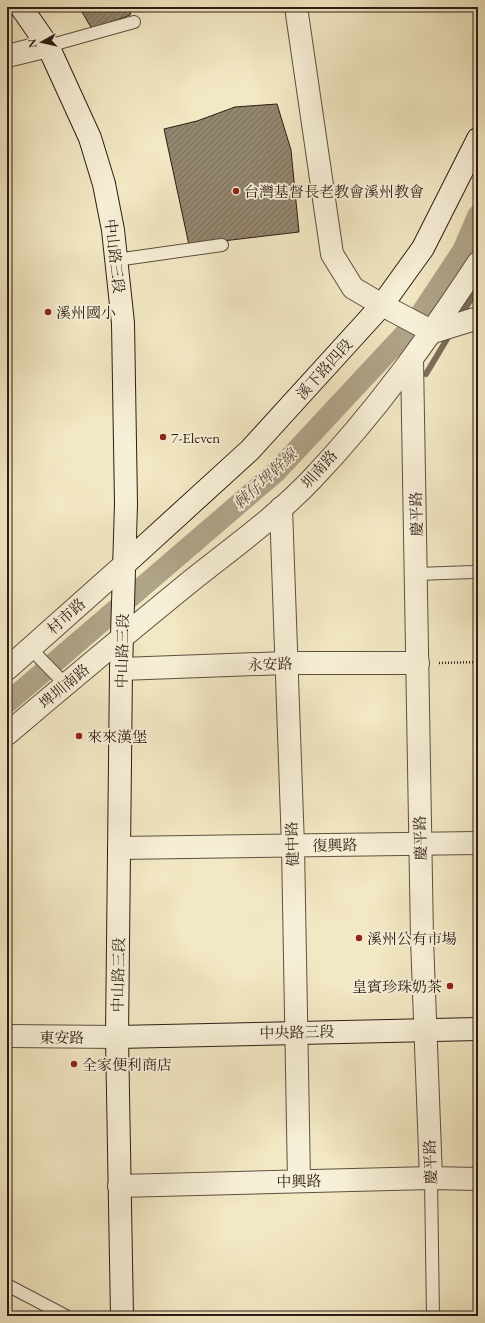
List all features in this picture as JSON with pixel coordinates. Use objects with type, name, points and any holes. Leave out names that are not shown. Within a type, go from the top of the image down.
[{"type":"street","name":"中山路三段","points":[[21,7],[48,46],[90,138],[104,184],[113,230],[123,323],[126,504],[121,669],[117,1037],[122,1316]]},
{"type":"street","points":[[296,7],[332,254],[353,288],[433,332],[478,318]]},
{"type":"street","points":[[7,56],[48,46]]},
{"type":"street","name":"溪下路四段","points":[[125,564],[250,450],[382,305],[423,248],[478,139]]},
{"type":"street","name":"圳南路","points":[[122,637],[281,508],[312,479],[390,389],[433,332],[478,263]]},
{"type":"street","name":"慶平路","points":[[412,360],[424,1030],[431,1178]]},
{"type":"street","name":"健中路","points":[[281,508],[285,663],[293,846],[297,1032],[298,1180]]},
{"type":"street","name":"村市路","points":[[7,668],[125,564]]},
{"type":"street","name":"埤圳南路","points":[[7,734],[122,637]]},
{"type":"street","name":"永安路","points":[[121,669],[285,663],[418,663]]},
{"type":"street","name":"復興路","points":[[119,848],[478,843]]},
{"type":"street","name":"中央路三段","points":[[117,1037],[478,1029]]},
{"type":"street","name":"東安路","points":[[7,1036],[117,1037]]},
{"type":"street","name":"中興路","points":[[119,1186],[298,1180],[431,1178],[478,1179]]},
{"type":"lane","points":[[48,46],[134,22]]},
{"type":"lane","points":[[116,260],[222,245]]},
{"type":"lane","points":[[417,574],[474,572],[478,570]]},
{"type":"lane","points":[[30,648],[66,684]]},
{"type":"lane","name":"慶平路","points":[[431,1178],[433,1316]]},
{"type":"lane","points":[[7,1285],[66,1316]]},
{"type":"path","points":[[418,663],[478,662]]},
{"type":"building","points":[[79,7],[132,7],[130,15],[92,29]]},
{"type":"building","name":"台灣基督長老教會溪州教會","points":[[277,104],[291,150],[299,232],[189,245],[164,129],[197,121],[235,107]]},
{"type":"waterway","name":"棘仔埤幹線","points":[[7,703],[276,472],[414,324],[463,250],[478,215]]},
{"type":"waterway","points":[[460,317],[478,288]]},
{"type":"waterway","points":[[426,374],[450,334]]},
{"type":"place","name":"台灣基督長老教會溪州教會","points":[[236,191]]},
{"type":"place","name":"溪州國小","points":[[48,312]]},
{"type":"place","name":"7-Eleven","points":[[163,437]]},
{"type":"place","name":"來來漢堡","points":[[79,736]]},
{"type":"place","name":"溪州公有市場","points":[[359,938]]},
{"type":"place","name":"皇賓珍珠奶茶","points":[[450,986]]},
{"type":"place","name":"全家便利商店","points":[[74,1064]]}]
